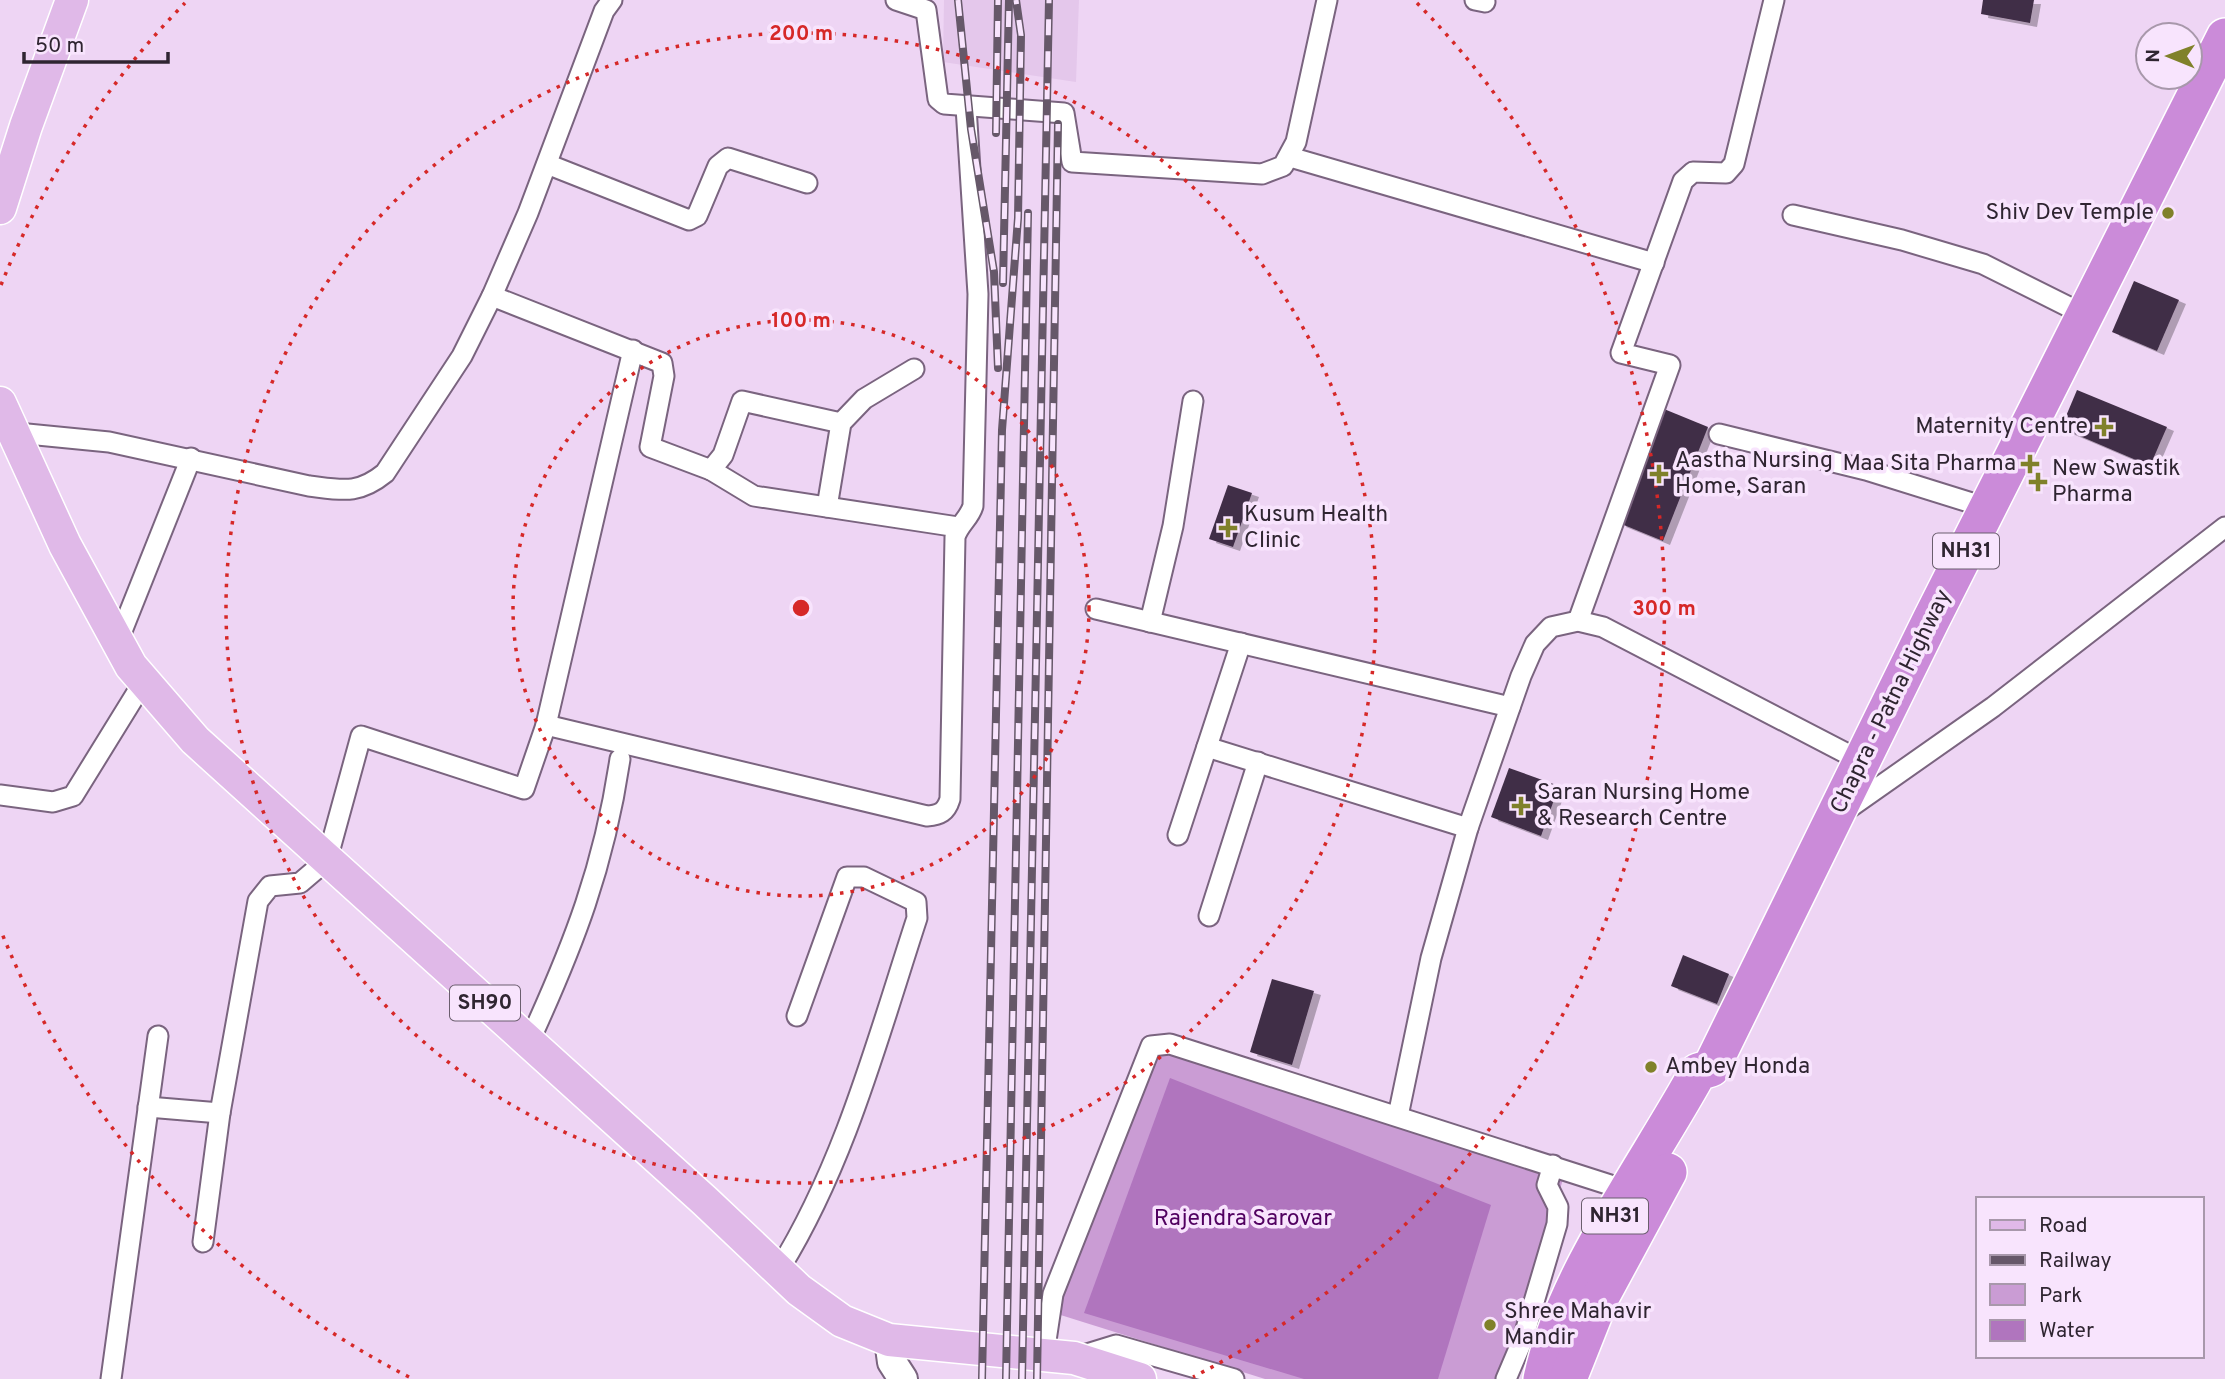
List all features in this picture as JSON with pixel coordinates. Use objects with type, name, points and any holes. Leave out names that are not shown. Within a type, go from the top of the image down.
[{"type":"highway","name":"Chapra - Patna Highway","points":[[1542,1379],[1555,1329],[1629,1191],[1698,1072],[1711,1068],[1861,761],[2225,37]]},
{"type":"highway","name":"Chapra - Patna Highway","points":[[1568,1379],[1601,1296],[1717,1082],[1711,1068]]},
{"type":"main road","points":[[0,208],[26,126],[72,0]]},
{"type":"main road","name":"SH90","points":[[0,403],[6,432],[118,641],[144,681],[195,740],[799,1290],[842,1321],[889,1340],[1059,1356],[1140,1379]]},
{"type":"street","points":[[6,432],[78,437],[191,458],[309,486],[340,490],[369,486],[385,473],[462,356],[492,296],[547,164],[604,10],[612,0]]},
{"type":"street","points":[[896,0],[926,10],[938,99],[944,104],[1064,113],[1072,162],[1262,174],[1283,166],[1290,157],[1327,0]]},
{"type":"street","points":[[1578,621],[1670,365],[1622,353],[1687,175],[1693,172],[1721,174],[1732,169],[1773,0]]},
{"type":"street","points":[[546,725],[927,816],[939,816],[947,808],[950,799],[955,537],[958,527],[970,516],[973,506],[978,354],[975,242],[966,107]]},
{"type":"street","points":[[1290,157],[1654,263]]},
{"type":"street","points":[[547,164],[689,220],[696,216],[718,166],[728,158],[807,183]]},
{"type":"street","points":[[1793,215],[1983,264],[2085,315]]},
{"type":"street","points":[[492,296],[660,361],[664,367],[650,447],[711,470],[754,496],[958,527]]},
{"type":"street","points":[[203,1242],[220,1113],[258,901],[270,886],[306,881],[327,860],[361,736],[524,789],[546,725],[633,350]]},
{"type":"street","points":[[827,507],[841,423],[864,400],[915,369]]},
{"type":"street","points":[[711,470],[723,455],[742,401],[841,423]]},
{"type":"street","points":[[1150,621],[1173,526],[1193,401]]},
{"type":"street","points":[[1718,434],[1866,470],[1988,508]]},
{"type":"street","points":[[118,641],[191,458]]},
{"type":"street","points":[[1835,817],[1993,707],[2225,527]]},
{"type":"street","points":[[1096,609],[1510,707]]},
{"type":"street","points":[[1398,1116],[1431,958],[1468,828],[1535,644],[1551,627],[1578,621],[1603,627],[1861,761]]},
{"type":"street","points":[[1178,835],[1241,643]]},
{"type":"street","points":[[0,795],[53,802],[73,796],[144,681]]},
{"type":"street","points":[[1207,747],[1468,828]]},
{"type":"street","points":[[529,1042],[570,953],[591,894],[605,845],[621,760]]},
{"type":"street","points":[[1209,916],[1258,762]]},
{"type":"street","points":[[778,1271],[805,1228],[832,1164],[917,918],[916,902],[864,877],[847,877],[797,1016]]},
{"type":"street","points":[[111,1379],[158,1036]]},
{"type":"street","points":[[1234,1379],[1116,1345],[1059,1356],[1053,1294],[1151,1046],[1170,1044],[1629,1191]]},
{"type":"street","points":[[148,1107],[220,1113]]},
{"type":"street","points":[[1506,1379],[1523,1339],[1557,1224],[1558,1207],[1547,1185],[1553,1165]]},
{"type":"street","points":[[889,1340],[892,1362],[903,1379]]},
{"type":"shaded area","points":[[944,0],[1079,0],[1076,82],[943,62]]},
{"type":"green space","name":"Rajendra Sarovar","points":[[1153,1038],[1566,1170],[1500,1379],[1265,1379],[1051,1312]]},
{"type":"water","name":"Rajendra Sarovar","points":[[1170,1078],[1491,1205],[1438,1379],[1304,1379],[1084,1313]]},
{"type":"building","points":[[1983,0],[2034,0],[2030,23],[1981,14]]},
{"type":"building","points":[[2134,281],[2179,300],[2157,351],[2112,332]]},
{"type":"building","points":[[2077,390],[2167,427],[2150,466],[2061,428]]},
{"type":"building","points":[[1664,409],[1708,427],[1663,541],[1619,523]]},
{"type":"building","points":[[1228,485],[1252,493],[1233,547],[1209,539]]},
{"type":"building","points":[[1509,768],[1559,786],[1541,836],[1491,817]]},
{"type":"building","points":[[1683,955],[1729,974],[1717,1004],[1671,986]]},
{"type":"building","points":[[1272,979],[1314,991],[1292,1065],[1250,1052]]},
{"type":"railway","points":[[958,0],[971,129],[994,272],[998,368]]},
{"type":"railway","points":[[996,133],[998,0]]},
{"type":"railway","points":[[1003,283],[1009,0]]},
{"type":"railway","points":[[982,1379],[1002,430],[1018,218],[1021,35],[1016,0]]},
{"type":"railway","points":[[1022,1379],[1049,0]]},
{"type":"railway","points":[[1037,1379],[1058,124]]},
{"type":"railway","points":[[1006,1379],[1028,213]]},
{"type":"place","name":"Shiv Dev Temple","points":[[2168,213]]},
{"type":"place","name":"Maternity Centre","points":[[2104,427]]},
{"type":"place","name":"Maa Sita Pharma","points":[[2030,464]]},
{"type":"place","name":"Aastha Nursing Home, Saran","points":[[1659,474]]},
{"type":"place","name":"New Swastik Pharma","points":[[2038,482]]},
{"type":"place","name":"Kusum Health Clinic","points":[[1228,528]]},
{"type":"place","name":"Saran Nursing Home & Research Centre","points":[[1521,806]]},
{"type":"place","name":"Ambey Honda","points":[[1651,1067]]},
{"type":"place","name":"Shree Mahavir Mandir","points":[[1490,1325]]}]
